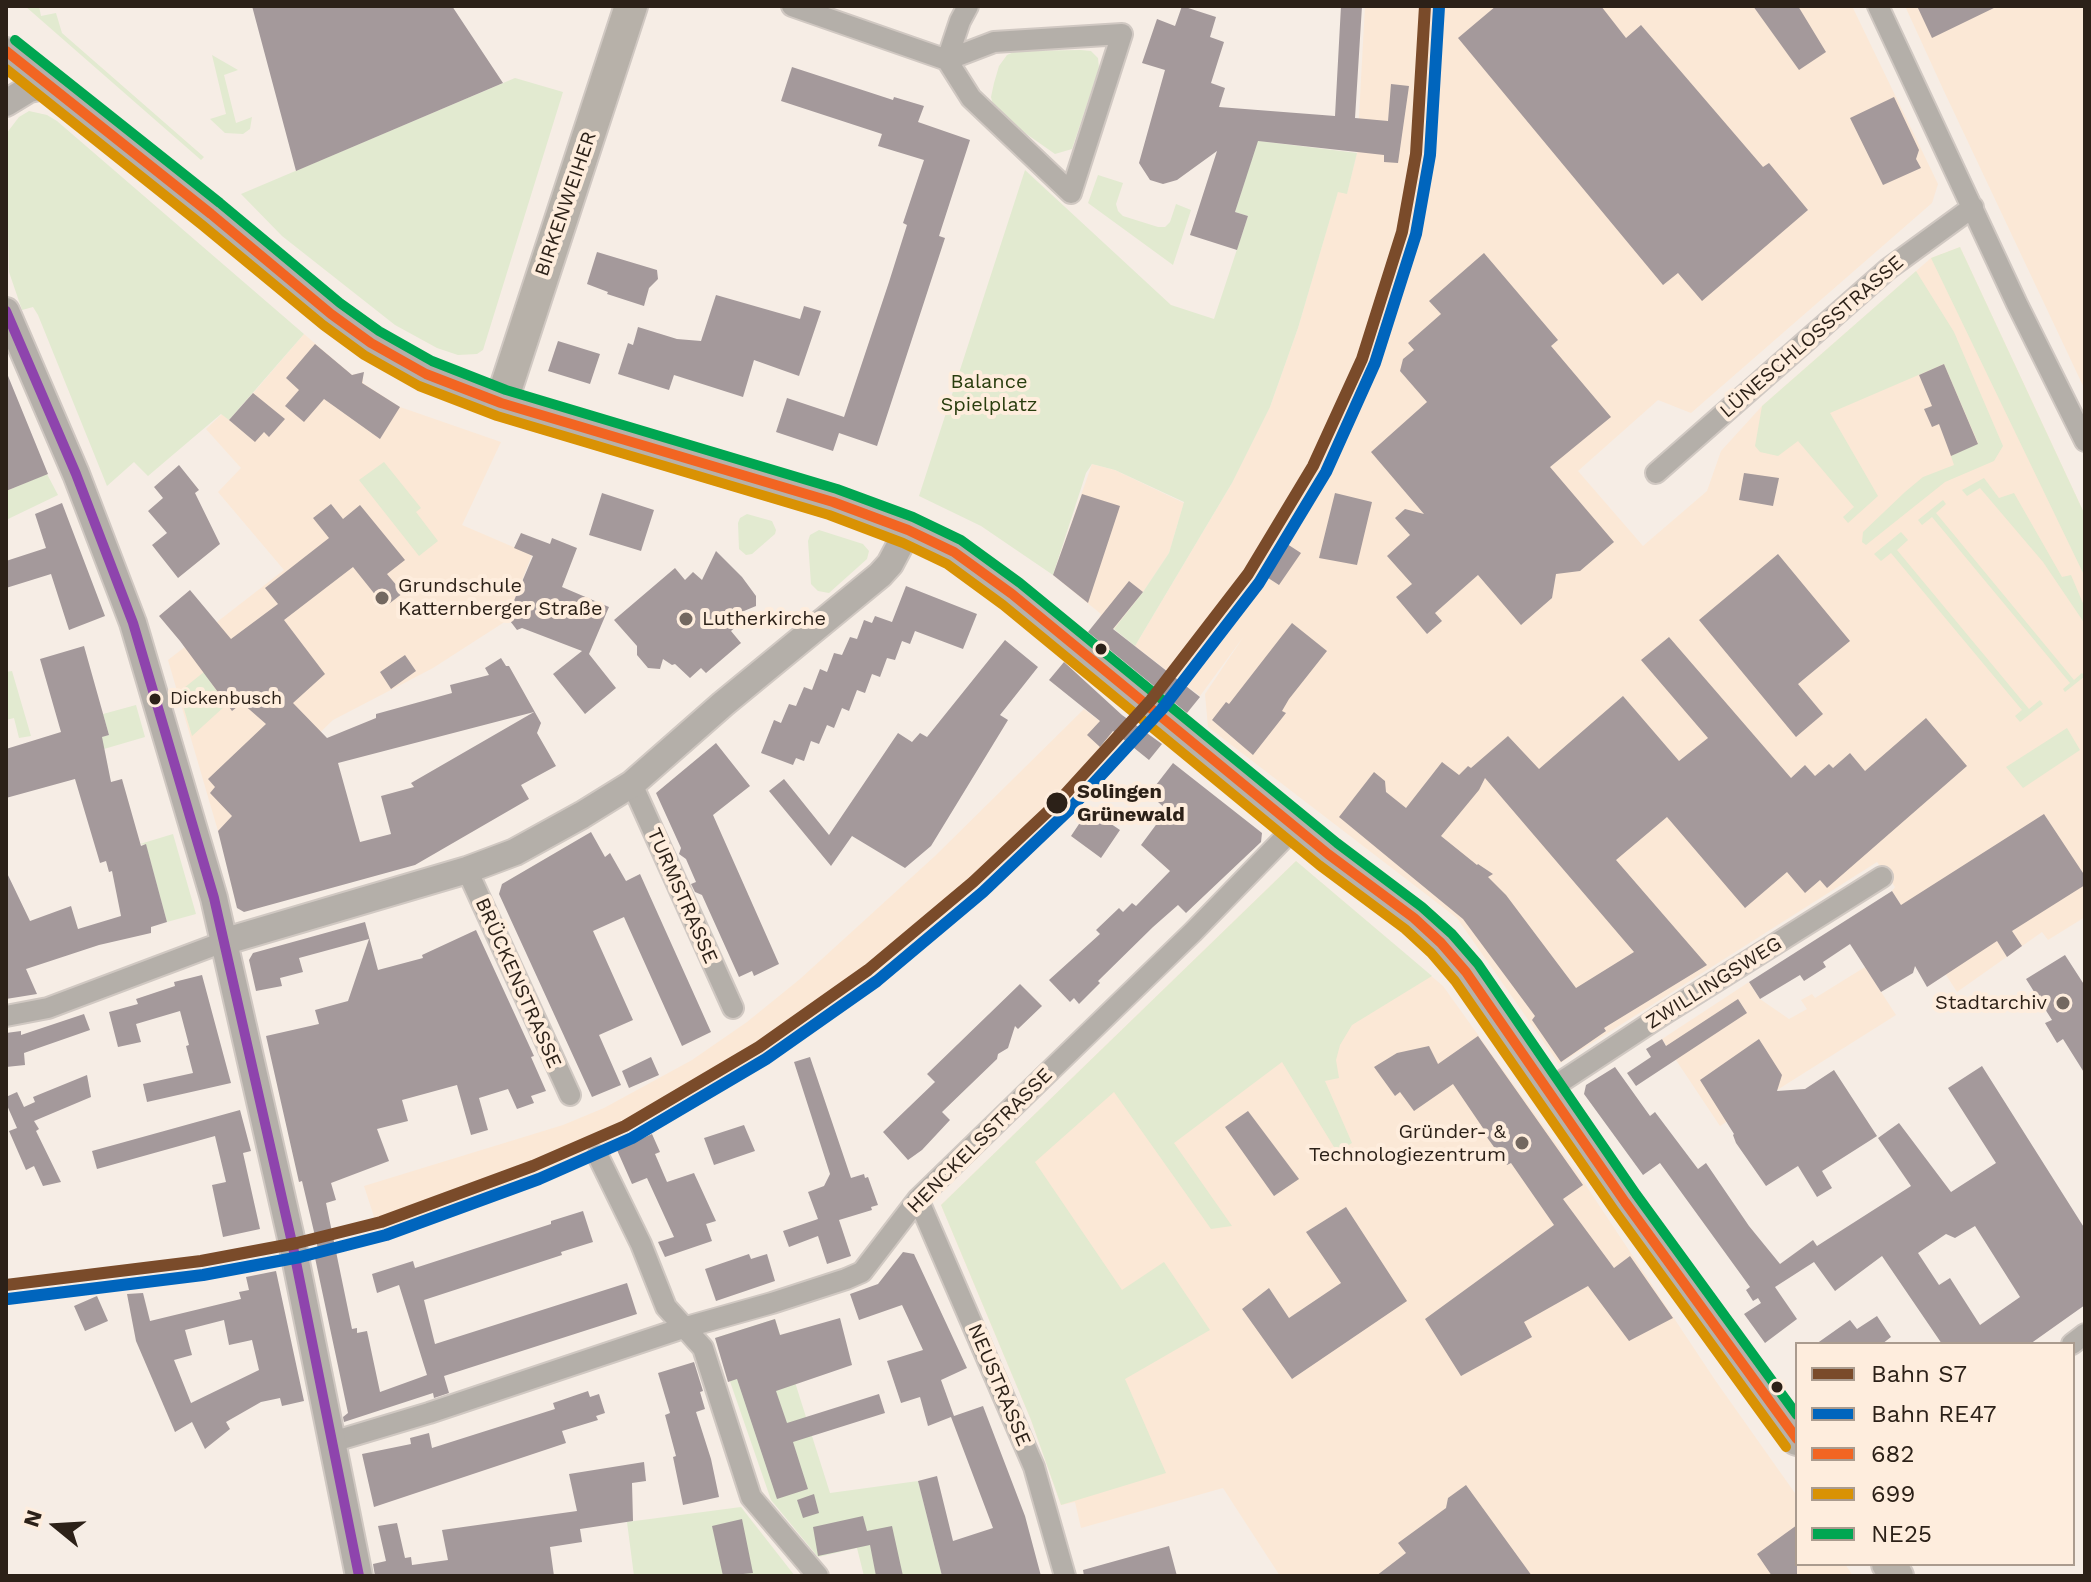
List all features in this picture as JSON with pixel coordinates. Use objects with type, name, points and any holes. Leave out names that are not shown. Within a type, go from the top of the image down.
[{"type":"main road","name":"BIRKENWEIHER","points":[[501,403],[631,6]]},
{"type":"main road","points":[[501,403],[833,502],[908,530],[954,552],[1012,594],[1441,943],[1466,972],[1712,1325],[1795,1436]]},
{"type":"street","points":[[792,6],[947,60],[971,98],[1071,193],[1122,34],[994,42],[947,60]]},
{"type":"street","points":[[947,60],[968,6]]},
{"type":"street","points":[[1878,6],[2017,304],[2085,441]]},
{"type":"street","points":[[6,51],[211,214],[321,307],[371,343],[426,374],[501,403]]},
{"type":"street","points":[[6,103],[29,89],[48,85]]},
{"type":"street","name":"LÜNESCHLOSSSTRASSE","points":[[1656,473],[1888,269],[1973,207]]},
{"type":"street","points":[[6,311],[70,459],[133,623],[226,941],[359,1576]]},
{"type":"street","points":[[6,1016],[48,1008],[226,941],[467,870],[515,852],[632,784],[723,704],[880,575],[890,564],[908,530]]},
{"type":"street","name":"TURMSTRASSE","points":[[632,784],[733,1008]]},
{"type":"street","name":"HENCKELSSTRASSE","points":[[332,1442],[857,1275],[918,1199],[1193,932],[1295,827]]},
{"type":"street","name":"BRÜCKENSTRASSE","points":[[467,870],[570,1095]]},
{"type":"street","name":"ZWILLINGSWEG","points":[[1547,1091],[1882,877]]},
{"type":"street","points":[[598,1156],[641,1244],[666,1307],[703,1348],[751,1497],[818,1576]]},
{"type":"street","name":"NEUSTRASSE","points":[[918,1199],[1034,1467],[1065,1576]]},
{"type":"shaded area","points":[[1365,6],[1852,6],[1938,184],[1932,203],[1691,413],[1658,400],[1578,471],[1643,546],[1707,491],[1721,451],[1762,406],[1931,258],[1960,247],[2085,515],[2085,917],[2048,940],[2042,932],[1957,992],[1892,891],[1895,887],[1877,862],[1559,1064],[1457,918],[1208,727],[1205,694],[1244,636],[1200,696],[1135,646],[1232,483],[1270,407],[1298,328],[1338,191],[1347,193],[1357,153]]},
{"type":"shaded area","points":[[1905,6],[2085,6],[2085,390],[1943,89]]},
{"type":"shaded area","name":"Grundschule Katternberger Straße","points":[[304,334],[352,375],[363,378],[363,383],[400,407],[501,442],[462,525],[532,555],[506,621],[433,668],[333,720],[218,831],[168,660],[284,570],[218,492],[241,468],[206,429],[222,414],[230,420]]},
{"type":"shaded area","points":[[1092,464],[1115,470],[1184,503],[1169,553],[1114,629],[1099,618],[1101,614],[1053,575]]},
{"type":"shaded area","points":[[1084,709],[1127,742],[1003,865],[850,998],[766,1054],[607,1143],[556,1167],[380,1235],[364,1186],[563,1125],[604,1108],[692,1060],[747,1022],[800,979],[935,856]]},
{"type":"shaded area","name":"Gründer- & Technologiezentrum","points":[[1296,861],[1443,986],[1583,1181],[1715,1380],[1795,1493],[1795,1566],[1846,1566],[1853,1576],[1280,1576],[1223,1488],[1081,1528],[1075,1502],[1061,1505],[1031,1420],[941,1205]]},
{"type":"shaded area","points":[[1865,967],[1896,1015],[1720,1126],[1662,1039],[1749,982],[1760,999],[1789,1019],[1807,1009],[1801,1000],[1812,994],[1815,998]]},
{"type":"green space","points":[[25,6],[39,6],[41,16],[56,13],[62,33],[204,157],[201,160]]},
{"type":"green space","points":[[1016,51],[1091,51],[1098,58],[1099,68],[1072,149],[1055,154],[1015,126],[993,105],[994,83],[999,66],[1007,55]]},
{"type":"green space","points":[[212,55],[238,70],[224,75],[236,123],[252,117],[250,129],[243,134],[225,133],[210,119],[226,114]]},
{"type":"green space","points":[[515,78],[563,92],[483,350],[477,354],[458,355],[437,348],[395,325],[282,236],[241,194]]},
{"type":"green space","points":[[29,111],[57,121],[304,334],[229,420],[221,414],[148,476],[134,462],[107,486],[38,315],[33,307],[22,310],[9,272],[6,134],[19,117]]},
{"type":"green space","name":"Balance Spielplatz","points":[[1211,135],[1357,153],[1347,194],[1338,192],[1298,328],[1270,407],[1232,483],[1135,646],[1114,629],[1169,553],[1184,502],[1115,470],[1092,464],[1086,473],[1053,575],[981,526],[919,496],[1025,170],[1171,305],[1214,319],[1248,216],[1235,212],[1251,161]]},
{"type":"green space","points":[[1098,175],[1123,183],[1116,204],[1123,216],[1165,227],[1176,204],[1191,210],[1173,265],[1088,203]]},
{"type":"green space","points":[[1960,247],[2085,515],[2085,577],[1931,258]]},
{"type":"green space","points":[[1916,271],[1954,332],[2003,446],[1994,461],[1945,482],[1866,545],[1862,542],[1863,532],[1905,492],[1923,477],[1954,465],[1951,456],[1978,443],[1944,364],[1830,413],[1878,496],[1848,523],[1843,517],[1854,507],[1798,441],[1778,456],[1760,452],[1755,446],[1762,406]]},
{"type":"green space","points":[[384,462],[421,508],[416,512],[438,541],[419,556],[359,480]]},
{"type":"green space","points":[[47,474],[58,495],[6,520],[6,491]]},
{"type":"green space","points":[[1984,478],[1999,498],[2014,493],[2062,577],[2071,575],[2085,608],[2085,624],[2043,562],[1980,488],[1967,496],[1962,490]]},
{"type":"green space","points":[[1943,500],[1946,504],[1936,513],[2074,680],[2082,673],[2085,676],[2065,692],[2063,689],[2070,683],[1932,517],[1922,525],[1918,520]]},
{"type":"green space","points":[[747,514],[772,521],[776,530],[752,554],[746,555],[739,549],[738,523]]},
{"type":"green space","points":[[819,530],[863,544],[869,551],[867,559],[829,593],[818,591],[811,584],[808,541],[810,535]]},
{"type":"green space","points":[[1901,532],[1908,540],[1897,550],[2029,709],[2040,700],[2043,704],[2020,722],[2015,716],[2022,710],[1891,553],[1881,561],[1874,554]]},
{"type":"green space","points":[[12,671],[31,736],[19,738],[14,718],[6,720],[6,672]]},
{"type":"green space","points":[[204,672],[226,705],[192,736],[179,692]]},
{"type":"green space","points":[[136,705],[145,737],[104,749],[101,737],[109,735],[103,714]]},
{"type":"green space","points":[[2067,728],[2080,750],[2023,788],[2006,767]]},
{"type":"green space","points":[[173,834],[196,914],[167,922],[146,845],[140,844]]},
{"type":"green space","points":[[1296,861],[1432,976],[1352,1025],[1340,1045],[1336,1060],[1339,1078],[1325,1081],[1352,1143],[1337,1152],[1282,1062],[1174,1143],[1232,1226],[1211,1229],[1114,1092],[1035,1162],[1122,1290],[1164,1262],[1210,1330],[1125,1379],[1166,1473],[1061,1505],[1031,1420],[941,1205]]},
{"type":"green space","points":[[775,1319],[830,1493],[918,1481],[942,1576],[864,1576],[857,1548],[818,1557],[771,1500],[715,1338]]},
{"type":"green space","points":[[741,1507],[795,1576],[634,1576],[627,1522]]},
{"type":"building","points":[[252,6],[452,6],[503,83],[296,171]]},
{"type":"building","points":[[1182,6],[1216,17],[1210,37],[1224,42],[1211,83],[1225,88],[1219,107],[1335,116],[1341,6],[1362,6],[1355,118],[1388,121],[1391,84],[1409,86],[1398,163],[1384,162],[1384,155],[1258,141],[1235,212],[1248,216],[1237,250],[1190,235],[1217,151],[1177,180],[1163,184],[1150,180],[1139,163],[1165,70],[1142,63],[1157,19],[1175,26]]},
{"type":"building","points":[[1496,6],[1601,6],[1626,38],[1641,25],[1763,167],[1769,163],[1808,210],[1702,301],[1678,273],[1663,285],[1458,38]]},
{"type":"building","points":[[1753,6],[1798,6],[1826,52],[1799,70]]},
{"type":"building","points":[[1917,6],[1998,6],[1932,38]]},
{"type":"building","points":[[792,67],[893,100],[894,97],[924,106],[918,122],[970,140],[939,236],[945,238],[877,446],[839,433],[833,451],[776,432],[787,398],[844,417],[907,225],[903,223],[924,160],[878,146],[882,134],[781,101]]},
{"type":"building","points":[[1894,97],[1919,150],[1916,159],[1921,168],[1883,185],[1850,118]]},
{"type":"building","points":[[597,252],[657,270],[658,279],[649,288],[644,306],[587,284]]},
{"type":"building","points":[[1484,253],[1558,340],[1551,346],[1611,417],[1550,467],[1614,542],[1580,571],[1556,574],[1552,598],[1521,625],[1478,575],[1435,613],[1442,621],[1427,634],[1396,597],[1412,584],[1387,556],[1410,535],[1395,518],[1405,509],[1424,514],[1371,452],[1427,402],[1400,371],[1403,359],[1414,350],[1408,343],[1441,314],[1429,301]]},
{"type":"building","points":[[716,295],[800,319],[804,306],[821,311],[799,376],[754,360],[743,397],[674,375],[669,390],[618,374],[628,343],[633,345],[638,327],[677,339],[701,341]]},
{"type":"building","points":[[558,341],[600,354],[590,384],[548,371]]},
{"type":"building","points":[[315,344],[352,375],[364,372],[362,383],[400,407],[380,439],[324,399],[304,422],[285,406],[299,390],[286,378]]},
{"type":"building","points":[[1944,364],[1978,444],[1951,456],[1939,424],[1932,427],[1924,409],[1932,406],[1919,375]]},
{"type":"building","points":[[6,371],[48,474],[6,491]]},
{"type":"building","points":[[253,393],[285,419],[269,437],[264,432],[255,442],[229,420]]},
{"type":"building","points":[[179,465],[199,490],[195,493],[220,544],[178,578],[152,545],[167,533],[148,511],[163,498],[154,487]]},
{"type":"building","points":[[1744,473],[1779,478],[1773,506],[1739,500]]},
{"type":"building","points":[[602,493],[654,510],[641,551],[589,535]]},
{"type":"building","points":[[1335,493],[1372,502],[1357,565],[1319,558]]},
{"type":"building","points":[[1082,494],[1120,506],[1088,603],[1053,575]]},
{"type":"building","points":[[62,503],[105,616],[69,630],[51,574],[6,588],[6,561],[46,548],[35,514]]},
{"type":"building","points":[[331,504],[343,519],[360,505],[405,560],[387,574],[403,593],[385,607],[353,567],[284,620],[325,674],[293,703],[327,738],[376,718],[376,714],[452,693],[450,685],[489,675],[485,668],[501,658],[509,666],[541,723],[537,733],[556,766],[521,785],[529,799],[415,865],[244,912],[237,908],[218,831],[232,816],[210,793],[215,787],[208,779],[266,724],[242,703],[232,711],[159,616],[190,590],[231,639],[278,604],[265,588],[329,538],[313,518]],"holes":[[[534,712],[411,783],[414,787],[381,796],[391,834],[360,842],[338,763]]]},
{"type":"building","points":[[521,533],[550,544],[552,538],[577,548],[562,587],[609,607],[589,654],[616,688],[585,714],[553,674],[582,651],[522,628],[517,630],[507,617],[533,556],[514,548]]},
{"type":"building","points":[[1284,542],[1301,553],[1279,585],[1262,574]]},
{"type":"building","name":"Lutherkirche","points":[[716,551],[756,596],[756,606],[732,616],[739,624],[731,631],[741,643],[706,673],[701,668],[690,678],[675,664],[663,659],[660,669],[648,668],[637,655],[637,646],[614,620],[675,568],[685,580],[693,572],[702,580]]},
{"type":"building","points":[[1778,554],[1850,641],[1798,684],[1823,714],[1796,737],[1699,620]]},
{"type":"building","points":[[1129,581],[1143,592],[1113,629],[1200,697],[1187,713],[1088,632]]},
{"type":"building","points":[[906,586],[977,614],[963,649],[915,631],[910,644],[902,641],[895,660],[887,658],[880,677],[872,674],[865,693],[857,690],[849,711],[842,708],[834,728],[827,725],[819,744],[811,741],[804,761],[796,758],[793,765],[761,753],[774,720],[781,723],[789,704],[796,706],[804,687],[812,690],[820,669],[827,672],[834,653],[842,655],[850,637],[857,639],[864,620],[872,623],[875,616],[892,622]]},
{"type":"building","points":[[1292,623],[1327,651],[1289,699],[1282,711],[1286,713],[1253,755],[1212,720],[1226,702],[1229,704]]},
{"type":"building","points":[[1669,637],[1791,778],[1805,765],[1815,776],[1829,764],[1833,768],[1850,753],[1865,771],[1926,718],[1967,766],[1827,888],[1820,880],[1805,893],[1787,872],[1745,908],[1667,817],[1616,860],[1707,965],[1604,1028],[1606,1031],[1561,1062],[1532,1020],[1535,1016],[1463,919],[1339,817],[1374,772],[1385,781],[1386,792],[1406,808],[1442,762],[1459,775],[1508,736],[1539,769],[1623,696],[1679,761],[1708,738],[1641,660]],"holes":[[[1485,778],[1634,952],[1576,988],[1506,895],[1488,877],[1493,874],[1441,836],[1479,790]]]},
{"type":"building","points":[[1005,640],[1038,667],[1000,715],[1008,720],[931,846],[905,868],[852,836],[831,866],[769,791],[784,779],[829,835],[898,733],[912,742],[920,733],[927,737]]},
{"type":"building","points":[[84,646],[109,735],[102,737],[111,782],[122,779],[141,846],[146,844],[167,922],[151,927],[151,933],[99,945],[26,969],[37,994],[6,999],[6,871],[30,921],[71,906],[78,929],[121,916],[112,871],[109,872],[106,861],[100,863],[75,779],[6,798],[6,749],[61,732],[40,659]]},
{"type":"building","points":[[405,655],[416,671],[391,689],[380,672]]},
{"type":"building","points":[[1064,662],[1122,715],[1162,744],[1149,760],[1113,731],[1100,747],[1087,735],[1100,721],[1049,680]]},
{"type":"building","points":[[716,743],[750,786],[713,815],[779,964],[754,976],[752,971],[739,977],[702,895],[695,892],[691,884],[696,882],[686,859],[679,854],[681,848],[656,793]]},
{"type":"building","points":[[1173,763],[1262,833],[1261,842],[1186,913],[1178,905],[1153,927],[1079,1004],[1074,998],[1070,1002],[1049,980],[1100,934],[1096,930],[1119,908],[1123,912],[1132,903],[1136,906],[1170,871],[1141,845],[1167,810],[1149,794]]},
{"type":"building","points":[[1089,809],[1120,830],[1101,858],[1071,836]]},
{"type":"building","points":[[2044,814],[2085,876],[2085,885],[2012,931],[2022,946],[2007,957],[1997,941],[1927,987],[1915,966],[1913,973],[1881,992],[1850,944],[1823,962],[1826,967],[1804,981],[1800,975],[1760,999],[1749,982],[1892,891],[1901,905]]},
{"type":"building","points":[[591,832],[605,857],[610,853],[626,881],[640,874],[711,1032],[682,1046],[624,917],[593,931],[633,1020],[599,1035],[621,1085],[592,1097],[499,894],[502,884]]},
{"type":"building","points":[[365,922],[378,970],[423,958],[422,955],[476,930],[534,1056],[531,1057],[546,1091],[531,1096],[534,1103],[517,1109],[508,1089],[479,1098],[488,1130],[471,1135],[457,1085],[402,1100],[408,1121],[377,1129],[389,1161],[331,1183],[336,1200],[326,1203],[352,1329],[357,1328],[357,1333],[367,1331],[380,1392],[427,1375],[399,1285],[377,1293],[372,1274],[413,1261],[415,1268],[583,1211],[593,1242],[424,1300],[435,1344],[627,1283],[637,1314],[444,1376],[449,1393],[434,1398],[433,1393],[344,1422],[343,1417],[348,1413],[314,1253],[319,1253],[302,1181],[299,1182],[266,1036],[319,1024],[315,1010],[348,1001],[369,939],[299,958],[303,972],[280,978],[282,986],[256,991],[249,960],[253,953]]},
{"type":"building","name":"Stadtarchiv","points":[[2065,955],[2085,986],[2085,1074],[2063,1039],[2057,1043],[2045,1023],[2052,1020],[2026,979]]},
{"type":"building","points":[[202,975],[231,1083],[147,1102],[143,1084],[193,1073],[180,1011],[136,1024],[141,1042],[118,1047],[109,1012],[138,1004],[136,999],[175,986],[174,982]]},
{"type":"building","points":[[1020,984],[1042,1006],[1018,1029],[1015,1026],[1008,1048],[998,1054],[997,1059],[942,1112],[950,1120],[922,1150],[908,1160],[883,1132],[935,1082],[927,1074]]},
{"type":"building","points":[[1738,999],[1747,1013],[1636,1086],[1627,1073],[1651,1057],[1646,1049],[1662,1039],[1666,1046]]},
{"type":"building","points":[[84,1014],[90,1030],[24,1053],[25,1065],[6,1067],[6,1033],[21,1031],[21,1035]]},
{"type":"building","points":[[1478,1036],[1583,1185],[1563,1199],[1614,1268],[1630,1256],[1673,1318],[1629,1341],[1588,1286],[1524,1322],[1532,1337],[1461,1376],[1425,1319],[1554,1225],[1511,1163],[1507,1165],[1486,1136],[1453,1084],[1414,1111],[1400,1092],[1395,1096],[1374,1067],[1397,1053],[1429,1046],[1438,1064]]},
{"type":"building","points":[[1759,1039],[1782,1075],[1777,1091],[1805,1089],[1834,1070],[1877,1136],[1822,1171],[1832,1188],[1817,1197],[1798,1166],[1766,1186],[1736,1143],[1734,1134],[1700,1080]]},
{"type":"building","points":[[651,1057],[659,1075],[629,1088],[622,1071]]},
{"type":"building","points":[[810,1057],[851,1178],[864,1174],[865,1178],[868,1177],[878,1205],[871,1207],[872,1210],[839,1220],[851,1256],[827,1264],[818,1236],[789,1247],[783,1231],[818,1219],[808,1192],[824,1186],[830,1174],[794,1062]]},
{"type":"building","points":[[1982,1066],[2085,1229],[2085,1305],[2033,1342],[1941,1342],[1882,1256],[1835,1291],[1814,1262],[1775,1287],[1797,1319],[1765,1343],[1744,1314],[1761,1303],[1758,1298],[1753,1301],[1746,1290],[1750,1287],[1660,1163],[1643,1175],[1584,1094],[1586,1085],[1615,1067],[1650,1116],[1655,1112],[1698,1169],[1706,1163],[1749,1226],[1780,1264],[1813,1240],[1817,1246],[1911,1186],[1878,1138],[1899,1123],[1951,1192],[1996,1163],[1948,1088]],"holes":[[[1975,1226],[2020,1297],[1980,1325],[1950,1278],[1939,1285],[1918,1253],[1946,1234],[1955,1238]]]},
{"type":"building","points":[[87,1075],[91,1097],[34,1121],[61,1182],[43,1186],[34,1166],[26,1170],[9,1131],[17,1128],[6,1097],[17,1092],[24,1107],[35,1102],[33,1097]]},
{"type":"building","points":[[240,1110],[251,1151],[243,1153],[260,1229],[223,1237],[212,1185],[226,1182],[215,1136],[97,1169],[92,1151]]},
{"type":"building","points":[[1248,1111],[1299,1179],[1274,1196],[1225,1127]]},
{"type":"building","points":[[744,1125],[755,1151],[714,1165],[704,1138]]},
{"type":"building","points":[[652,1134],[660,1152],[655,1154],[667,1182],[694,1173],[716,1221],[706,1224],[712,1241],[665,1257],[658,1242],[674,1237],[647,1178],[632,1184],[617,1150]]},
{"type":"building","points":[[1346,1207],[1407,1301],[1292,1379],[1242,1309],[1269,1288],[1289,1318],[1341,1283],[1306,1232]]},
{"type":"building","points":[[903,1252],[914,1254],[967,1368],[941,1380],[954,1416],[983,1406],[1025,1516],[1041,1576],[942,1576],[918,1481],[937,1476],[953,1541],[993,1528],[951,1417],[928,1426],[920,1397],[901,1403],[887,1361],[923,1350],[902,1305],[859,1320],[850,1294],[878,1284]]},
{"type":"building","points":[[749,1254],[751,1259],[767,1254],[775,1281],[716,1301],[705,1269]]},
{"type":"building","points":[[276,1271],[304,1401],[282,1406],[280,1398],[261,1402],[226,1422],[230,1429],[205,1449],[192,1422],[175,1432],[136,1341],[127,1294],[143,1293],[150,1321],[241,1299],[239,1292],[249,1290],[246,1277]],"holes":[[[224,1320],[229,1345],[252,1340],[259,1370],[191,1403],[174,1360],[192,1355],[185,1330]]]},
{"type":"building","points":[[97,1296],[108,1321],[85,1331],[74,1306]]},
{"type":"building","points":[[1877,1316],[1891,1337],[1885,1342],[1819,1342],[1850,1320],[1857,1329]]},
{"type":"building","points":[[840,1318],[852,1365],[776,1391],[787,1423],[879,1394],[885,1413],[793,1442],[808,1489],[777,1499],[737,1379],[728,1382],[715,1338],[775,1319],[780,1335]]},
{"type":"building","points":[[694,1362],[705,1409],[696,1412],[719,1497],[683,1505],[673,1457],[676,1456],[665,1415],[670,1413],[658,1373]]},
{"type":"building","points":[[588,1391],[590,1397],[599,1394],[605,1413],[596,1416],[598,1420],[562,1431],[566,1443],[374,1507],[362,1454],[411,1444],[410,1438],[429,1433],[432,1448],[555,1409],[553,1403]]},
{"type":"building","points":[[644,1462],[646,1481],[632,1483],[633,1521],[580,1529],[582,1542],[550,1547],[554,1576],[375,1576],[373,1564],[386,1561],[378,1526],[397,1523],[405,1558],[411,1557],[412,1565],[448,1560],[442,1530],[577,1511],[569,1474]]},
{"type":"building","points":[[1466,1485],[1532,1576],[1376,1576],[1406,1553],[1398,1543],[1446,1508],[1448,1498]]},
{"type":"building","points":[[814,1494],[819,1513],[803,1518],[797,1500]]},
{"type":"building","points":[[863,1516],[867,1531],[892,1526],[903,1576],[876,1576],[870,1545],[818,1556],[813,1527]]},
{"type":"building","points":[[742,1519],[753,1573],[723,1576],[712,1526]]},
{"type":"building","points":[[1795,1526],[1797,1576],[1772,1576],[1757,1554]]},
{"type":"building","points":[[1169,1546],[1177,1576],[1084,1576],[1083,1570]]},
{"type":"rail line","name":"S7","points":[[6,1285],[201,1261],[297,1243],[381,1222],[533,1166],[625,1126],[759,1047],[868,970],[973,882],[1059,801],[1151,700],[1248,574],[1313,466],[1362,359],[1402,232],[1416,154],[1425,6]]},
{"type":"rail line","name":"RE47","points":[[8,1299],[203,1275],[300,1257],[386,1235],[539,1179],[632,1138],[766,1059],[877,981],[983,892],[1069,810],[1162,709],[1259,583],[1326,472],[1375,363],[1416,234],[1430,155],[1439,7]]},
{"type":"transit line","name":"NE25","points":[[15,40],[340,303],[379,331],[432,361],[506,390],[837,489],[913,517],[961,540],[1020,583],[1452,934],[1478,964],[1636,1194],[1795,1412]]},
{"type":"transit line","name":"682","points":[[6,51],[331,314],[371,343],[426,374],[501,403],[833,502],[908,530],[954,552],[1012,594],[1441,943],[1466,972],[1625,1202],[1795,1436]]},
{"type":"transit line","name":"699","points":[[6,69],[323,325],[364,355],[419,386],[497,416],[829,515],[903,543],[947,564],[1003,605],[1431,953],[1455,981],[1614,1210],[1786,1447]]},
{"type":"transit line","points":[[6,311],[76,474],[133,623],[214,898],[293,1247],[359,1576]]},
{"type":"place","name":"Grundschule Katternberger Straße","points":[[382,598]]},
{"type":"place","name":"Lutherkirche","points":[[686,619]]},
{"type":"place","name":"Dickenbusch","points":[[155,699]]},
{"type":"place","name":"Solingen Grünewald","points":[[1057,803]]},
{"type":"place","name":"Stadtarchiv","points":[[2063,1003]]},
{"type":"place","name":"Gründer- & Technologiezentrum","points":[[1522,1143]]}]
